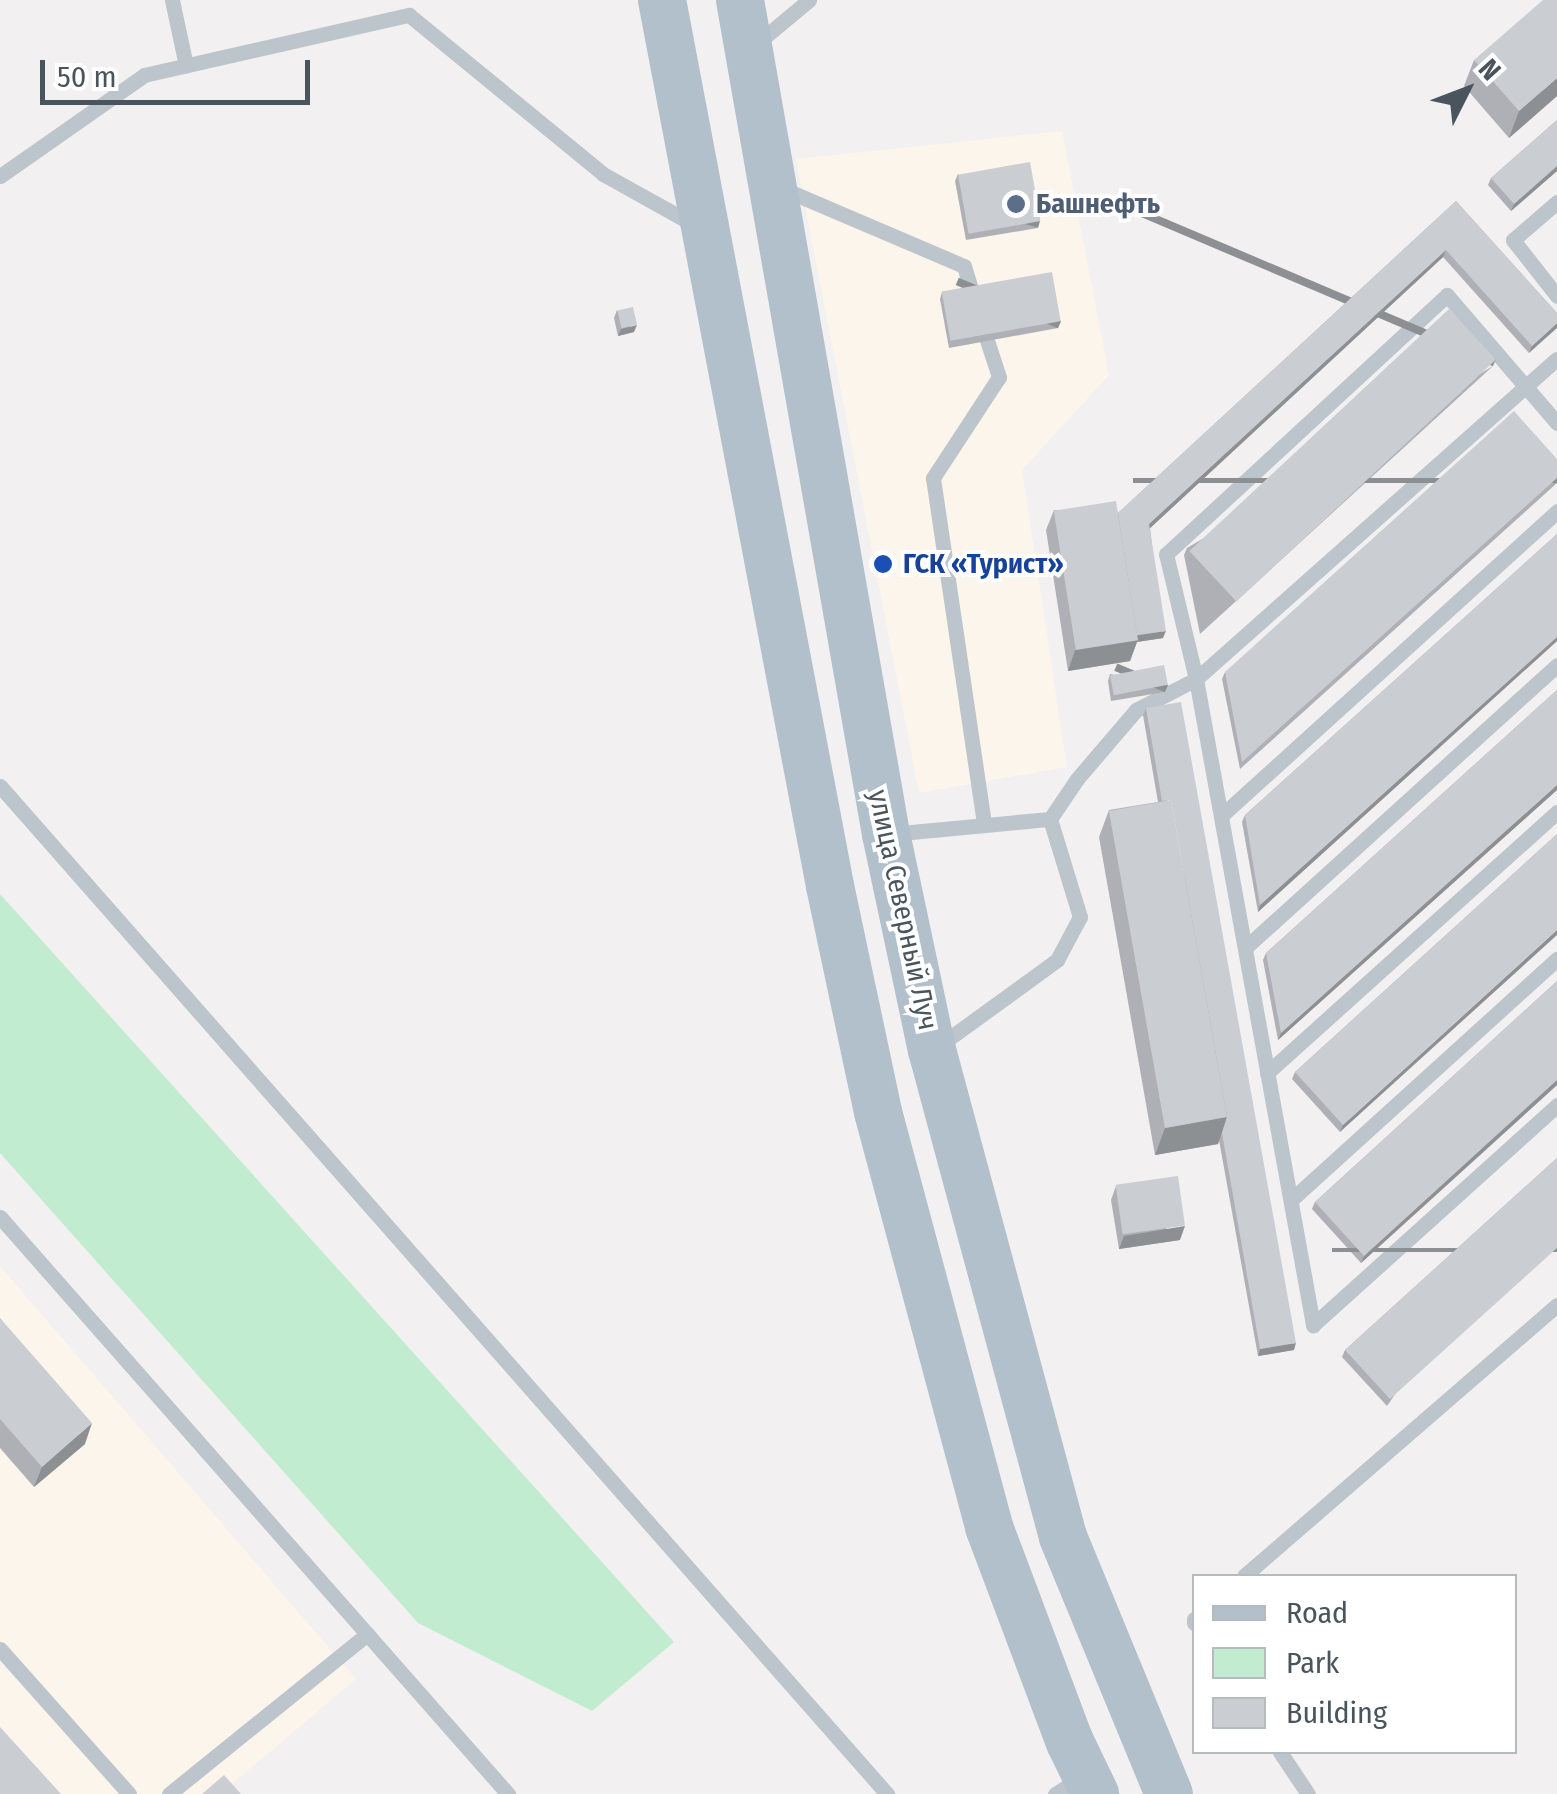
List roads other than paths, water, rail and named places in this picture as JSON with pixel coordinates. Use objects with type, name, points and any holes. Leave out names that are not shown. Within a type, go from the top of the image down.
[{"type":"main road","points":[[662,0],[830,886],[878,1112],[989,1528],[1078,1788]]},
{"type":"main road","name":"улица Северный Луч","points":[[740,0],[886,834],[932,1050],[1063,1537],[1168,1794]]},
{"type":"lane","points":[[172,0],[186,66]]},
{"type":"lane","points":[[749,50],[809,0]]},
{"type":"lane","points":[[0,176],[144,76],[407,8],[603,174],[706,232]]},
{"type":"lane","points":[[772,184],[964,266],[999,377],[933,478],[984,825]]},
{"type":"lane","points":[[1557,202],[1514,240],[1557,296]]},
{"type":"lane","points":[[1557,423],[1448,295],[1166,554],[1196,678],[1313,1325],[1557,1104]]},
{"type":"lane","points":[[1050,819],[1077,779],[1136,710],[1196,678],[1557,359]]},
{"type":"lane","points":[[1221,816],[1557,511]]},
{"type":"lane","points":[[1245,948],[1557,665]]},
{"type":"lane","points":[[0,786],[887,1794]]},
{"type":"lane","points":[[1268,1072],[1557,812]]},
{"type":"lane","points":[[886,834],[1050,819]]},
{"type":"lane","points":[[932,1050],[1057,960],[1080,917],[1050,819]]},
{"type":"lane","points":[[1290,1200],[1557,959]]},
{"type":"lane","points":[[0,1217],[508,1794]]},
{"type":"lane","points":[[1246,1574],[1557,1305]]},
{"type":"lane","points":[[170,1794],[367,1634]]},
{"type":"lane","points":[[0,1649],[129,1794]]},
{"type":"lane","points":[[1281,1754],[1308,1794]]},
{"type":"place","name":"Башнефть","points":[[1016,204]]},
{"type":"place","name":"ГСК «Турист»","points":[[883,564]]}]
